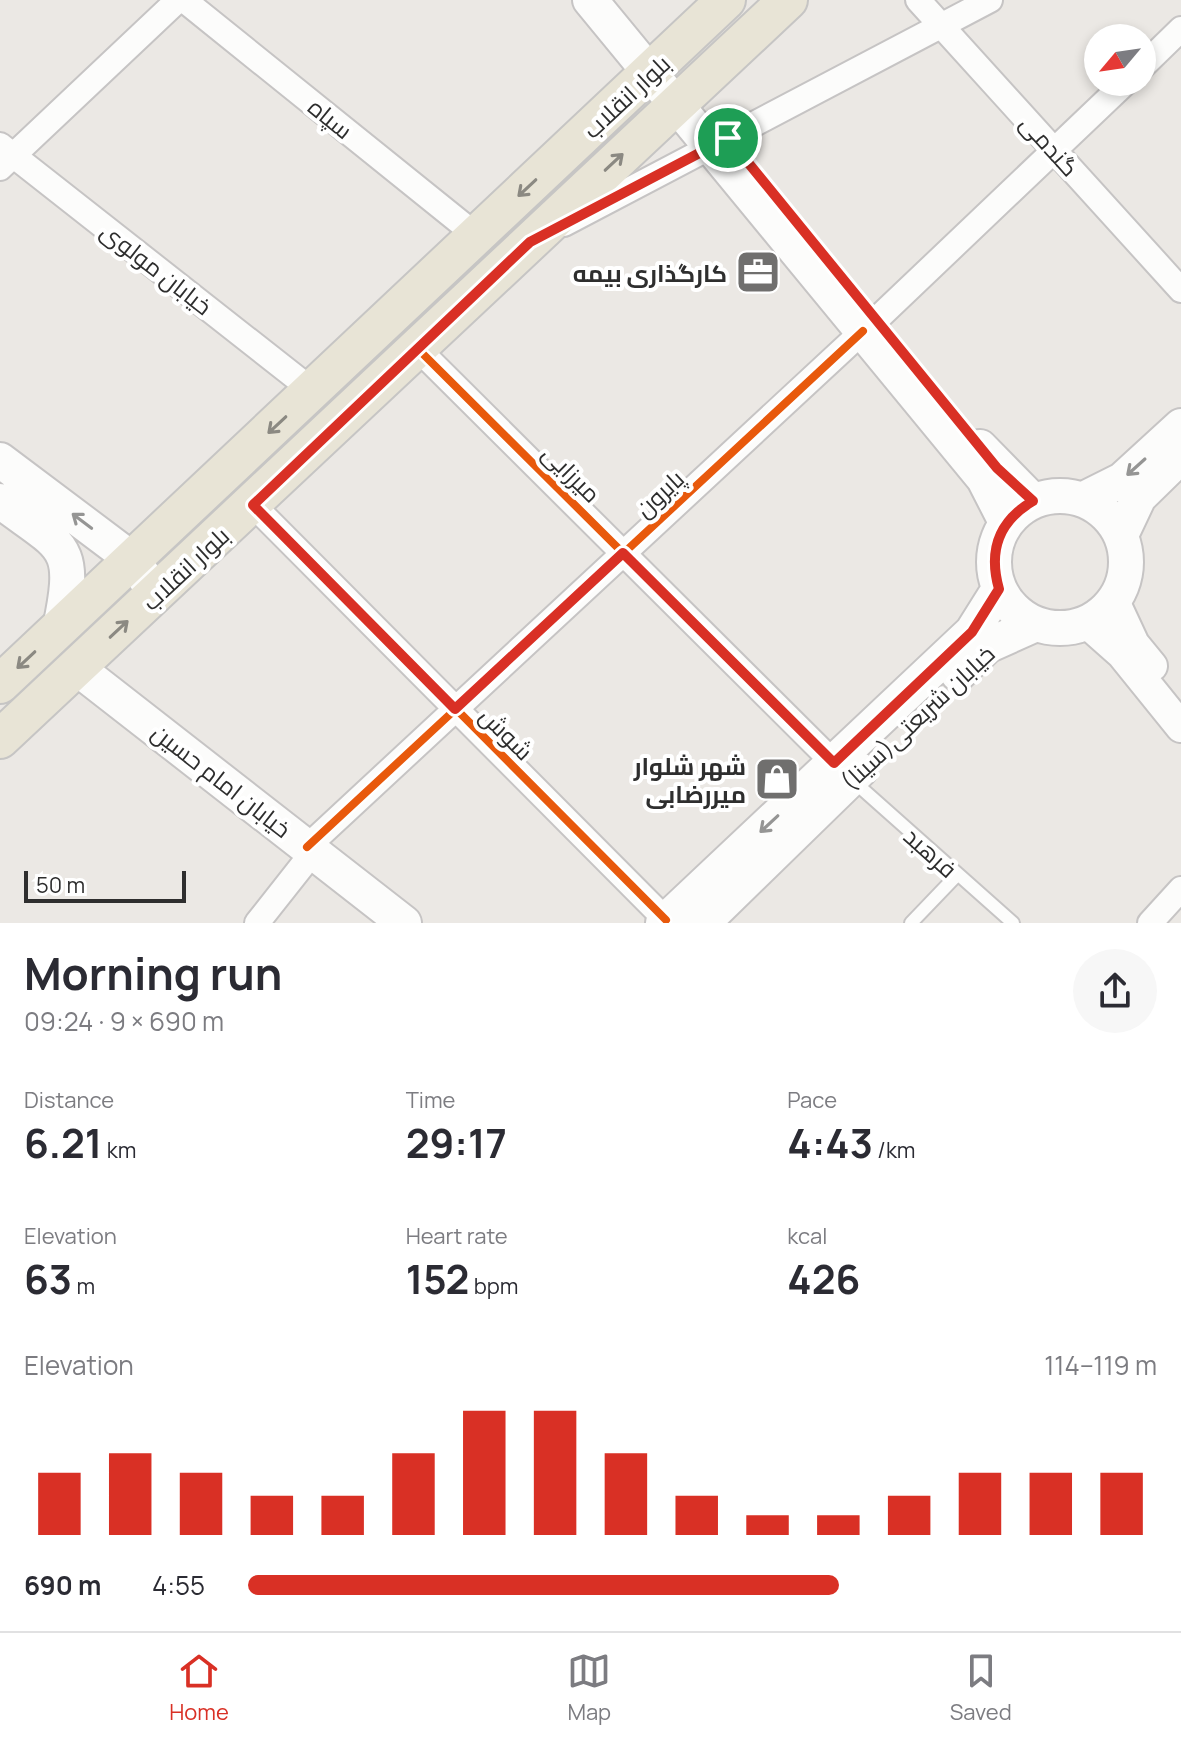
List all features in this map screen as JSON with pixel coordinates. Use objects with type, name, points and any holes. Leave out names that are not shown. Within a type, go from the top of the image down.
[{"type":"main road","points":[[590,0],[683,97],[870,325],[997,468],[1033,501]]},
{"type":"main road","points":[[616,0],[656,67]]},
{"type":"main road","name":"بلوار انقلاب","points":[[0,684],[726,0]]},
{"type":"main road","name":"بلوار انقلاب","points":[[0,739],[788,0]]},
{"type":"main road","points":[[870,325],[984,479],[1006,522]]},
{"type":"main road","points":[[1084,499],[1122,480],[1181,426]]},
{"type":"main road","points":[[1121,535],[1139,497],[1181,456]]},
{"type":"main road","points":[[0,460],[133,560],[156,595]]},
{"type":"main road","points":[[1049,495],[1084,499],[1105,514],[1121,535],[1126,569],[1114,601],[1087,623],[1070,628],[1036,624],[1021,616],[999,589],[993,555],[1006,522],[1033,501],[1049,495]]},
{"type":"main road","points":[[0,501],[60,546],[67,559],[68,588],[60,628]]},
{"type":"main road","name":"خیابان شریعتی(سینا)","points":[[703,923],[972,632],[999,589]]},
{"type":"main road","name":"خیابان شریعتی(سینا)","points":[[665,922],[987,646],[1036,624]]},
{"type":"main road","name":"خیابان امام حسین","points":[[71,674],[304,856],[404,923]]},
{"type":"main road","name":"خیابان امام حسین","points":[[304,856],[375,923]]},
{"type":"street","points":[[5,156],[181,0]]},
{"type":"street","name":"سپاه","points":[[181,0],[477,236]]},
{"type":"street","name":"گندمی","points":[[918,0],[1181,290]]},
{"type":"street","points":[[530,242],[990,0]]},
{"type":"street","points":[[1156,53],[1181,29]]},
{"type":"street","name":"پایرون","points":[[257,923],[304,856],[455,709],[870,325],[1111,96]]},
{"type":"street","name":"خیابان مولوی","points":[[5,156],[313,391]]},
{"type":"street","name":"میرزایی","points":[[417,348],[842,771]]},
{"type":"street","name":"شوش","points":[[253,505],[665,922]]},
{"type":"street","points":[[1114,601],[1134,644],[1181,701]]},
{"type":"street","points":[[1087,623],[1122,654],[1181,727]]},
{"type":"street","points":[[1150,923],[1181,889]]},
{"type":"lane","name":"فرهبد","points":[[842,771],[1013,923]]},
{"type":"lane","points":[[911,923],[957,875]]},
{"type":"cycle path","points":[[307,847],[863,331]]},
{"type":"cycle path","points":[[417,348],[834,763]]},
{"type":"cycle path","points":[[253,505],[666,920]]},
{"type":"place","name":"کارگذاری بیمه","points":[[758,272]]},
{"type":"place","name":"شهر شلوار میررضابی","points":[[777,779]]},
{"type":"route","points":[[728,138],[997,468],[1033,501],[1006,522],[997,537],[993,555],[999,589],[972,632],[834,763],[623,553],[455,709],[253,505],[530,242],[728,138]]}]
